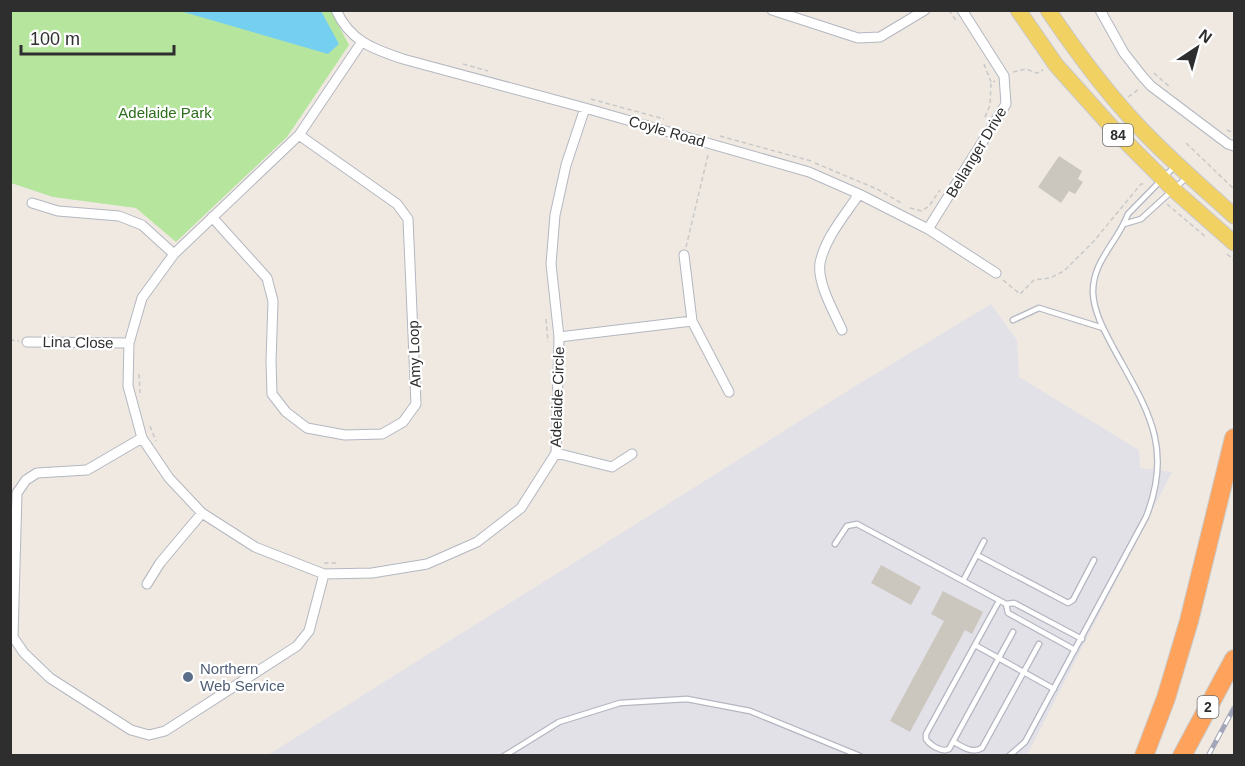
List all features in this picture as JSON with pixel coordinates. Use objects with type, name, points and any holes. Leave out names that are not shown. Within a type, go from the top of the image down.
[{"type":"highway","points":[[1144,756],[1166,698],[1189,621],[1234,438]]},
{"type":"highway","name":"2","points":[[1182,756],[1234,659]]},
{"type":"main road","name":"84","points":[[1018,10],[1071,82],[1116,132],[1228,246]]},
{"type":"main road","name":"84","points":[[1048,10],[1070,42],[1130,117],[1188,175],[1234,216]]},
{"type":"street","name":"Coyle Road","points":[[336,10],[339,19],[361,43],[403,59],[575,100],[585,108],[809,172],[928,229],[996,273]]},
{"type":"street","points":[[772,10],[790,13],[858,38],[880,37],[926,10]]},
{"type":"street","points":[[962,10],[1004,76]]},
{"type":"street","points":[[1100,10],[1134,68],[1151,86],[1228,144],[1234,146]]},
{"type":"street","name":"Adelaide Circle","points":[[361,43],[299,135],[174,254],[142,297],[129,343],[128,386],[142,438],[169,478],[202,513],[255,547],[324,574],[372,573],[427,564],[477,542],[521,508],[556,453],[559,337],[551,264],[555,215],[566,165],[585,108]]},
{"type":"street","name":"Bellanger Drive","points":[[928,229],[1006,104],[1004,76]]},
{"type":"street","name":"Amy Loop","points":[[212,218],[267,278],[273,302],[271,361],[273,394],[286,412],[307,428],[345,435],[382,434],[403,422],[416,404],[408,219],[397,204],[299,135]]},
{"type":"street","points":[[842,330],[825,295],[820,266],[830,238],[859,194]]},
{"type":"street","points":[[32,203],[58,211],[119,216],[142,225],[174,254]]},
{"type":"street","points":[[684,255],[692,321],[729,392]]},
{"type":"street","points":[[559,337],[692,321]]},
{"type":"street","name":"Lina Close","points":[[27,342],[129,343]]},
{"type":"street","points":[[142,438],[87,471],[37,473],[26,480],[17,493],[13,637],[24,653],[50,678],[130,730],[149,735],[165,731],[297,646],[309,631],[324,574]]},
{"type":"street","points":[[556,453],[612,467],[632,454]]},
{"type":"street","points":[[147,584],[160,563],[202,513]]},
{"type":"lane","points":[[1124,224],[1141,219],[1168,184],[1177,164]]},
{"type":"lane","points":[[1009,756],[1025,742],[1082,639],[1146,517],[1155,495],[1157,441],[1148,411],[1103,328],[1093,293],[1096,269],[1128,214],[1168,184],[1188,175]]},
{"type":"lane","points":[[1013,320],[1039,308],[1103,328]]},
{"type":"lane","points":[[836,544],[847,526],[857,524],[1006,604],[1014,603],[1082,639]]},
{"type":"lane","points":[[963,581],[984,541]]},
{"type":"lane","points":[[976,555],[1068,603],[1073,600],[1094,560]]},
{"type":"lane","points":[[999,600],[925,736],[928,742],[945,751],[949,749],[1013,632]]},
{"type":"lane","points":[[1006,604],[1008,613],[1075,650]]},
{"type":"lane","points":[[954,742],[968,750],[982,748],[1039,644]]},
{"type":"lane","points":[[975,645],[1054,688]]},
{"type":"lane","points":[[504,756],[559,722],[620,703],[687,699],[750,711],[860,756]]},
{"type":"path","points":[[455,62],[489,71]]},
{"type":"path","points":[[982,123],[990,105],[991,83],[1004,76]]},
{"type":"path","points":[[1128,97],[1138,89],[1142,82]]},
{"type":"path","points":[[575,100],[671,122]]},
{"type":"path","points":[[684,255],[713,134],[797,156],[877,189],[910,208],[922,211],[929,206],[943,186]]},
{"type":"path","points":[[1186,143],[1234,189]]},
{"type":"path","points":[[996,273],[1020,294],[1034,280],[1050,278],[1064,271],[1094,241],[1141,184],[1145,184]]},
{"type":"path","points":[[1172,208],[1213,243]]},
{"type":"path","points":[[1228,246],[1234,260]]},
{"type":"path","points":[[546,316],[549,347]]},
{"type":"path","points":[[139,371],[141,394]]},
{"type":"path","points":[[146,418],[160,450]]},
{"type":"path","points":[[324,562],[345,563]]},
{"type":"shaded area","points":[[991,304],[1017,340],[1019,377],[1139,450],[1140,468],[1172,472],[1027,755],[266,756],[867,379]]},
{"type":"green space","name":"Adelaide Park","points":[[11,11],[331,11],[349,45],[287,137],[176,242],[136,208],[53,197],[11,183]]},
{"type":"water","points":[[180,11],[321,11],[339,44],[328,54]]},
{"type":"building","points":[[1059,156],[1082,171],[1078,179],[1083,182],[1075,194],[1069,191],[1061,203],[1038,187]]},
{"type":"building","points":[[881,565],[921,587],[911,605],[871,583]]},
{"type":"building","points":[[943,591],[983,612],[972,634],[965,630],[910,732],[890,721],[944,621],[931,614]]},
{"type":"railway","points":[[1208,756],[1234,708]]},
{"type":"place","name":"Northern Web Service","points":[[188,677]]}]
